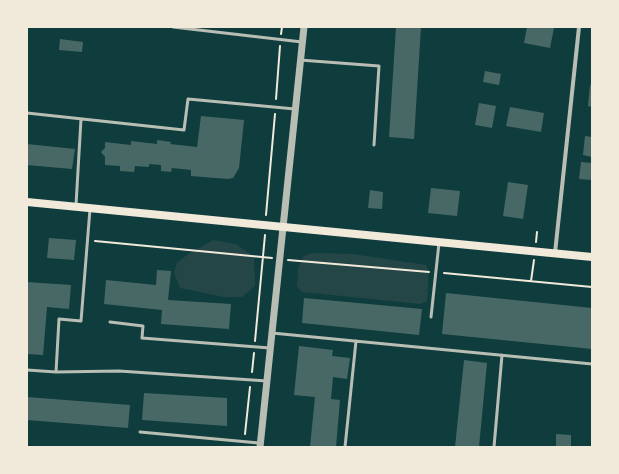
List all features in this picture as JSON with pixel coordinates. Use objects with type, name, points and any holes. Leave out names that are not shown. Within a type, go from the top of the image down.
[{"type":"main road","points":[[27,202],[592,257]]},
{"type":"street","points":[[260,445],[304,27]]},
{"type":"street","points":[[555,254],[579,27]]},
{"type":"lane","points":[[173,27],[302,42]]},
{"type":"lane","points":[[300,60],[379,66],[374,145]]},
{"type":"lane","points":[[27,113],[184,130],[188,100],[295,109]]},
{"type":"lane","points":[[76,207],[81,119]]},
{"type":"lane","points":[[56,372],[59,318],[81,321],[90,209]]},
{"type":"lane","points":[[431,317],[440,242]]},
{"type":"lane","points":[[110,322],[143,326],[142,338],[270,348]]},
{"type":"lane","points":[[272,333],[592,364]]},
{"type":"lane","points":[[345,447],[356,340]]},
{"type":"lane","points":[[494,447],[502,355]]},
{"type":"lane","points":[[27,370],[56,372],[119,372],[267,381]]},
{"type":"lane","points":[[140,432],[260,445]]},
{"type":"path","points":[[263,258],[282,27]]},
{"type":"path","points":[[88,240],[263,258],[436,272],[592,287]]},
{"type":"shaded area","points":[[213,240],[236,244],[254,257],[255,286],[242,297],[224,297],[180,288],[174,273],[177,263],[187,255]]},
{"type":"shaded area","points":[[312,253],[353,254],[426,265],[429,272],[427,301],[420,304],[302,292],[297,286],[298,268],[304,256]]},
{"type":"building","points":[[396,27],[421,27],[414,139],[389,137]]},
{"type":"building","points":[[527,27],[554,28],[550,48],[524,43]]},
{"type":"building","points":[[60,39],[83,42],[82,52],[59,50]]},
{"type":"building","points":[[485,71],[501,74],[499,85],[483,82]]},
{"type":"building","points":[[590,85],[592,86],[592,107],[588,106]]},
{"type":"building","points":[[479,103],[496,106],[492,128],[475,125]]},
{"type":"building","points":[[510,107],[544,113],[541,132],[506,126]]},
{"type":"building","points":[[201,116],[244,120],[239,168],[233,178],[228,179],[191,176],[191,170],[172,168],[171,172],[161,171],[161,165],[149,164],[149,167],[135,166],[134,172],[120,171],[120,166],[105,165],[105,157],[101,152],[105,148],[105,142],[131,145],[131,141],[157,144],[157,140],[171,142],[170,144],[197,147]]},
{"type":"building","points":[[585,136],[592,137],[592,157],[583,155]]},
{"type":"building","points":[[27,144],[75,149],[72,169],[27,165]]},
{"type":"building","points":[[581,162],[592,163],[592,180],[579,179]]},
{"type":"building","points":[[508,182],[528,185],[523,219],[503,216]]},
{"type":"building","points":[[431,188],[460,191],[457,216],[428,213]]},
{"type":"building","points":[[370,190],[383,192],[382,209],[368,208]]},
{"type":"building","points":[[49,238],[76,240],[74,260],[47,258]]},
{"type":"building","points":[[157,270],[171,271],[168,300],[231,304],[229,329],[161,324],[162,310],[104,304],[106,280],[156,285]]},
{"type":"building","points":[[27,282],[71,285],[69,309],[47,307],[43,355],[27,354]]},
{"type":"building","points":[[446,293],[592,308],[592,349],[442,334]]},
{"type":"building","points":[[304,298],[422,309],[419,335],[302,323]]},
{"type":"building","points":[[299,346],[333,350],[332,356],[350,358],[347,379],[333,377],[331,399],[340,400],[336,447],[310,447],[315,397],[294,395]]},
{"type":"building","points":[[464,360],[487,363],[479,447],[455,447]]},
{"type":"building","points":[[144,393],[227,398],[227,426],[142,420]]},
{"type":"building","points":[[27,397],[130,405],[128,428],[27,420]]},
{"type":"building","points":[[556,434],[571,435],[571,447],[556,447]]}]
